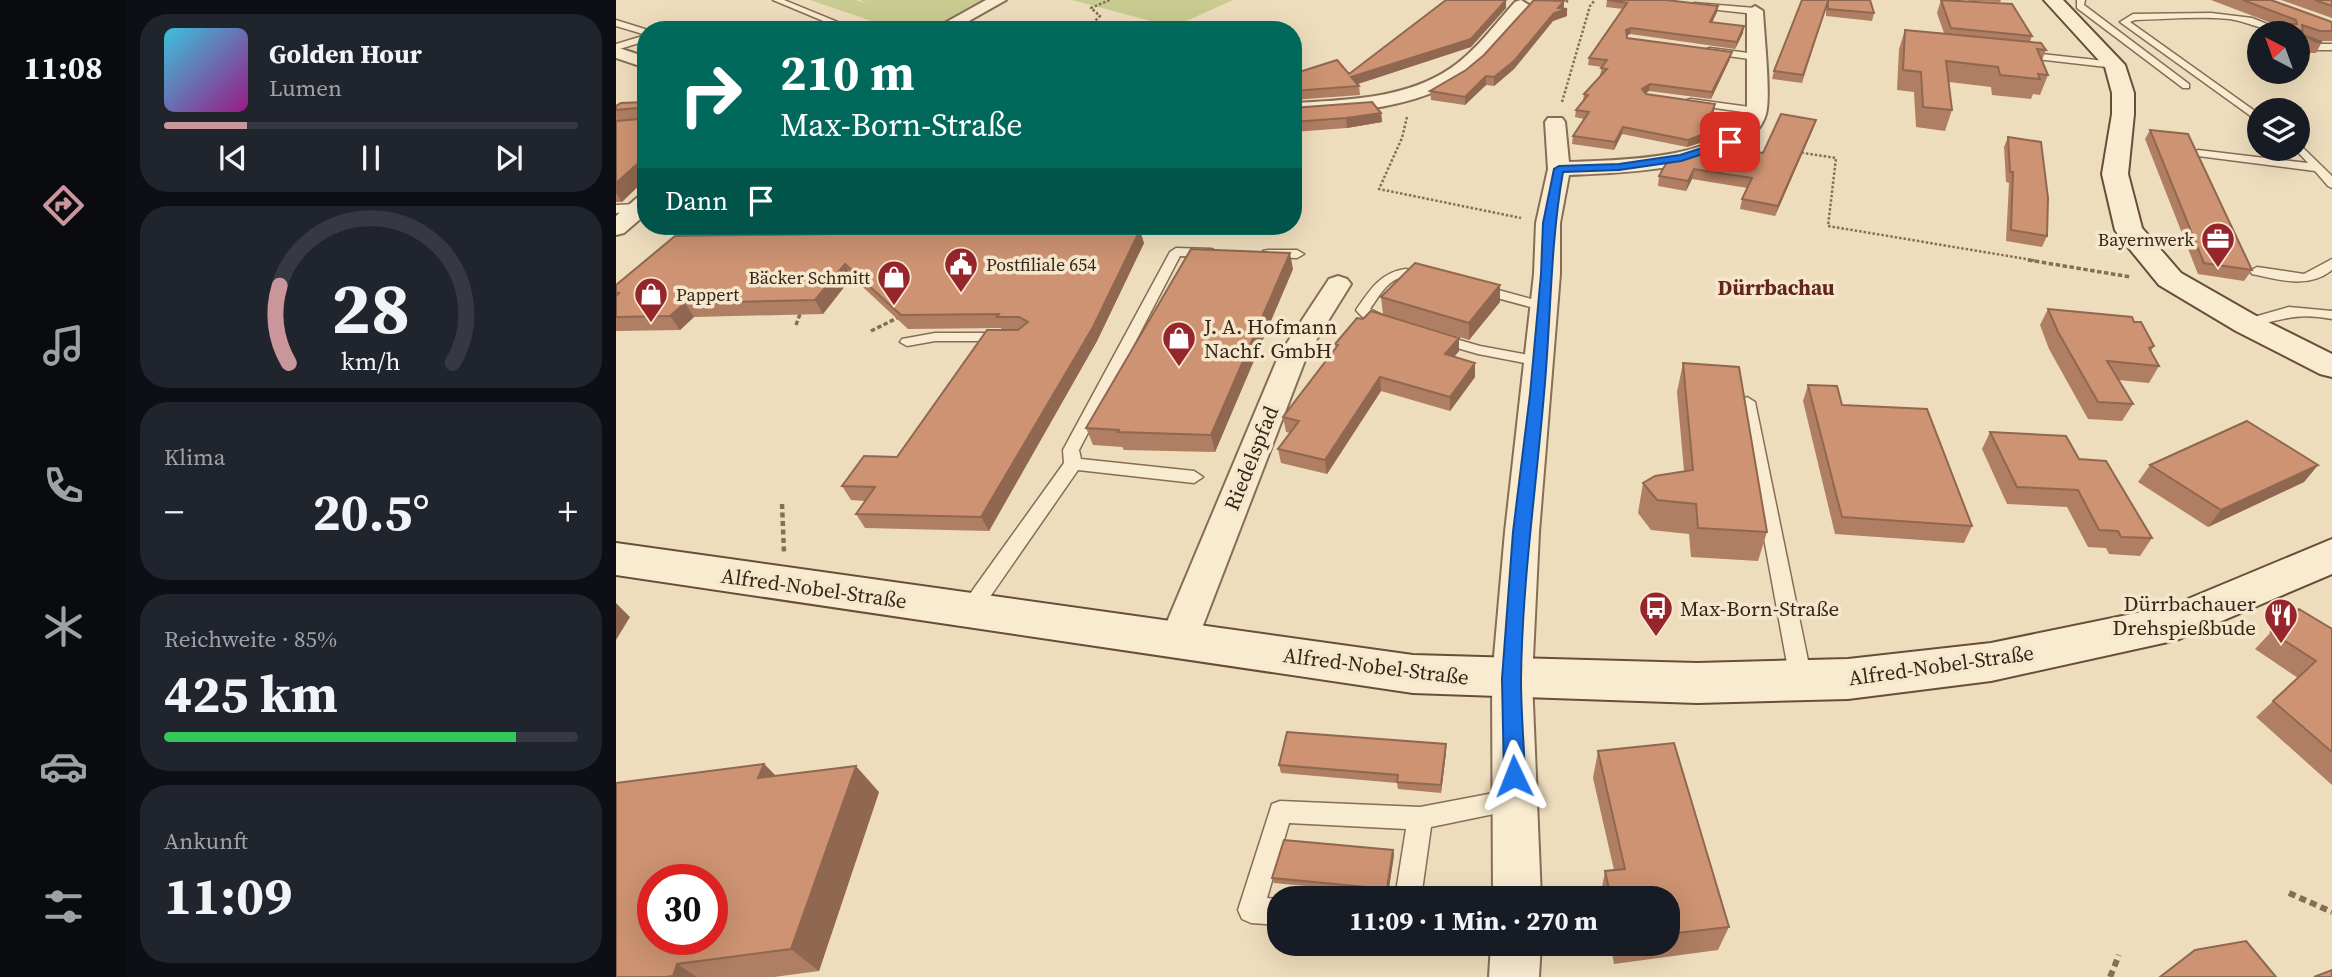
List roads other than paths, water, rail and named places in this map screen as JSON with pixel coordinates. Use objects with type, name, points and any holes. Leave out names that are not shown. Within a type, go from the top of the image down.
[{"type":"street","points":[[957,21],[998,0]]},
{"type":"street","points":[[2053,0],[2116,52],[2123,93],[2123,114],[2115,174],[2129,230],[2170,279],[2247,324],[2332,367]]},
{"type":"street","points":[[1302,108],[1390,100],[1440,81],[1474,59],[1521,5]]},
{"type":"street","points":[[1559,169],[1619,167],[1681,158],[1730,142],[1751,125],[1757,111],[1755,11]]},
{"type":"street","points":[[616,49],[637,59]]},
{"type":"street","points":[[1517,886],[1511,679],[1522,532],[1545,307],[1548,223],[1559,169],[1555,122]]},
{"type":"street","points":[[616,228],[634,206]]},
{"type":"street","name":"Riedelspfad","points":[[1178,641],[1293,355],[1338,284]]},
{"type":"street","name":"Alfred-Nobel-Straße","points":[[616,559],[1413,674],[1511,679],[1697,682],[1848,679],[1991,662],[2177,622],[2313,565],[2332,554]]},
{"type":"street","points":[[1514,977],[1515,956]]},
{"type":"lane","points":[[777,0],[830,21]]},
{"type":"lane","points":[[2081,0],[2080,6],[2116,52],[2186,86]]},
{"type":"lane","points":[[1678,4],[1755,11]]},
{"type":"lane","points":[[2247,110],[2124,22],[2133,17],[2235,17],[2254,21]]},
{"type":"lane","points":[[616,23],[637,29]]},
{"type":"lane","points":[[616,49],[637,41]]},
{"type":"lane","points":[[2310,46],[2332,47]]},
{"type":"lane","points":[[1693,48],[1756,57]]},
{"type":"lane","points":[[2007,53],[2116,52]]},
{"type":"lane","points":[[1676,100],[1757,111]]},
{"type":"lane","points":[[2198,153],[2319,168]]},
{"type":"lane","points":[[2310,159],[2332,184]]},
{"type":"lane","points":[[968,611],[1073,464],[1071,450],[1176,252],[1230,253]]},
{"type":"lane","points":[[1257,254],[1297,254]]},
{"type":"lane","points":[[2257,271],[2302,280],[2319,275],[2332,263]]},
{"type":"lane","points":[[1441,279],[1415,272],[1397,272],[1383,281],[1363,310],[1370,317],[1478,350],[1540,361]]},
{"type":"lane","points":[[1467,286],[1545,307]]},
{"type":"lane","points":[[2247,324],[2282,310],[2311,310],[2332,315]]},
{"type":"lane","points":[[907,342],[936,337],[1024,337]]},
{"type":"lane","points":[[1747,402],[1801,680]]},
{"type":"lane","points":[[1073,464],[1194,477]]},
{"type":"lane","points":[[1267,911],[1251,910],[1280,812],[1420,818],[1515,800]]},
{"type":"lane","points":[[1410,886],[1420,818]]},
{"type":"place","name":"Bayernwerk","points":[[2218,269]]},
{"type":"place","name":"Postfiliale 654","points":[[961,294]]},
{"type":"place","name":"Bäcker Schmitt","points":[[894,307]]},
{"type":"place","name":"Pappert","points":[[651,324]]},
{"type":"place","name":"J. A. Hofmann Nachf. GmbH","points":[[1179,368]]},
{"type":"place","name":"Max-Born-Straße","points":[[1656,638]]},
{"type":"place","name":"Dürrbachauer Drehspießbude","points":[[2281,645]]},
{"type":"district","name":"Dürrbachau","points":[[1776,287]]}]
